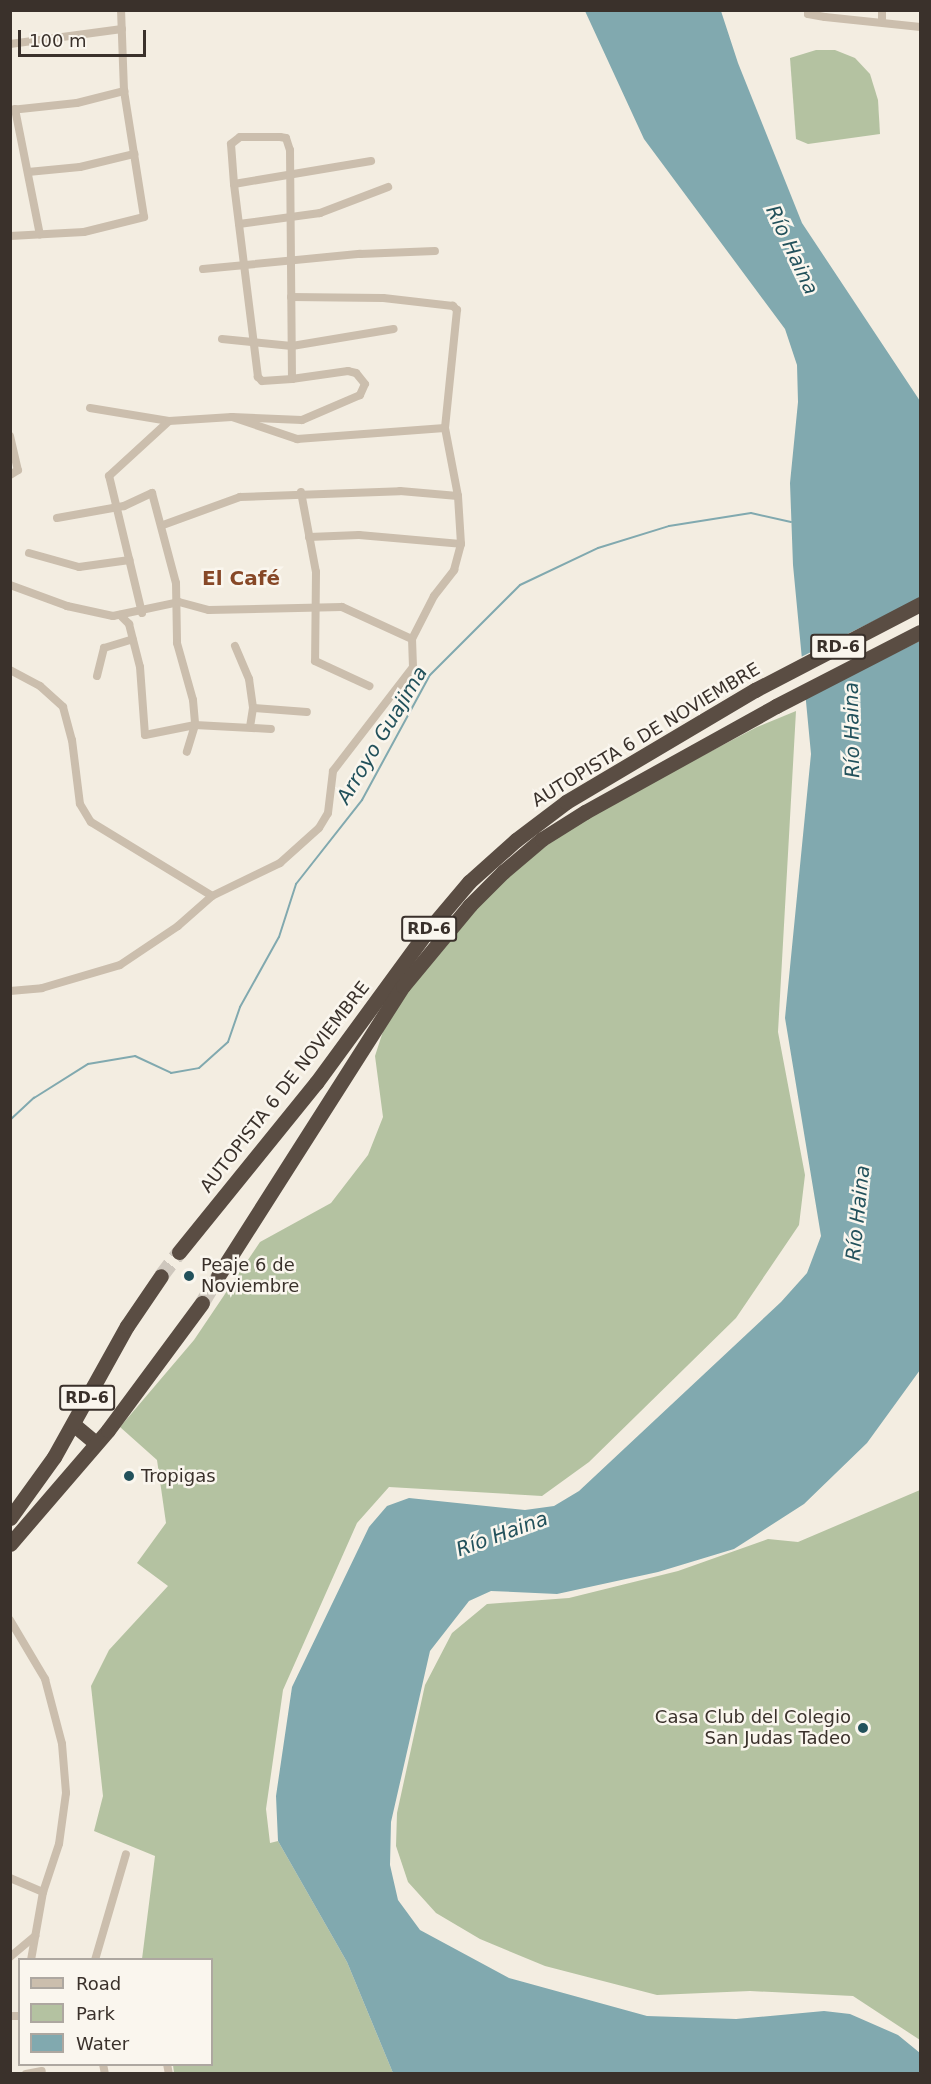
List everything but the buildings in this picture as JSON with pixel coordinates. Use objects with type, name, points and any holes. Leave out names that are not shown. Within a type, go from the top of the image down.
[{"type":"highway","name":"AUTOPISTA 6 DE NOVIEMBRE","points":[[179,1252],[280,1129],[425,934],[469,882],[566,802],[755,690],[921,604]]},
{"type":"highway","name":"AUTOPISTA 6 DE NOVIEMBRE","points":[[218,1276],[360,1049],[404,986],[470,905],[550,834],[776,706],[921,632]]},
{"type":"highway","name":"RD-6","points":[[10,1518],[73,1424],[127,1326],[161,1276]]},
{"type":"highway","name":"RD-6","points":[[10,1544],[96,1443],[175,1344],[202,1303]]},
{"type":"highway","points":[[73,1424],[96,1443]]},
{"type":"street","points":[[10,236],[84,232],[145,215],[124,91],[121,10]]},
{"type":"street","points":[[808,10],[808,14],[825,17],[921,27]]},
{"type":"street","points":[[882,10],[882,22]]},
{"type":"street","points":[[10,44],[122,29]]},
{"type":"street","points":[[40,235],[13,109],[77,103],[124,91]]},
{"type":"street","points":[[90,408],[169,421],[232,417],[302,420],[365,390],[362,379],[348,371],[292,379],[260,379],[251,342],[234,184],[231,144],[240,137],[286,138],[291,150],[292,379]]},
{"type":"street","points":[[28,172],[80,167],[134,154]]},
{"type":"street","points":[[234,184],[290,177],[371,161]]},
{"type":"street","points":[[238,224],[290,218],[342,206],[388,188]]},
{"type":"street","points":[[203,269],[435,251]]},
{"type":"street","points":[[10,991],[42,988],[120,965],[178,926],[212,896],[280,863],[319,828],[328,813],[333,771],[413,667],[412,639],[434,596],[454,570],[461,544],[458,496],[445,428],[455,307],[383,298],[291,297]]},
{"type":"street","points":[[222,339],[292,346],[394,329]]},
{"type":"street","points":[[232,417],[297,440],[445,428]]},
{"type":"street","points":[[142,613],[109,476],[169,421]]},
{"type":"street","points":[[10,436],[18,470],[10,475]]},
{"type":"street","points":[[163,525],[240,497],[301,492],[360,495],[400,491],[458,496]]},
{"type":"street","points":[[301,492],[316,572],[315,661],[369,686]]},
{"type":"street","points":[[57,518],[116,506],[152,493],[163,525],[179,602],[177,643],[194,700],[195,725],[187,752]]},
{"type":"street","points":[[309,537],[359,535],[461,544]]},
{"type":"street","points":[[29,553],[79,567],[130,560]]},
{"type":"street","points":[[10,585],[67,606],[120,615],[142,613],[179,602],[209,610],[342,608],[412,639]]},
{"type":"street","points":[[120,615],[129,624],[140,667],[145,735],[195,725],[250,726],[272,729]]},
{"type":"street","points":[[97,676],[104,648],[133,639]]},
{"type":"street","points":[[235,646],[249,679],[253,708],[250,726]]},
{"type":"street","points":[[10,670],[40,686],[63,707],[72,740],[80,804],[91,822],[212,896]]},
{"type":"street","points":[[253,708],[307,712]]},
{"type":"street","points":[[10,1620],[45,1679],[62,1744],[66,1793],[64,1823],[43,1892],[31,1958]]},
{"type":"street","points":[[95,1958],[126,1854]]},
{"type":"street","points":[[10,1878],[43,1892]]},
{"type":"street","points":[[10,1957],[35,1936]]},
{"type":"street","points":[[26,2073],[42,2070]]},
{"type":"green space","points":[[816,50],[835,50],[855,58],[870,74],[878,100],[880,134],[808,144],[796,139],[790,58]]},
{"type":"green space","points":[[796,711],[778,1032],[805,1175],[799,1225],[736,1318],[589,1462],[542,1496],[389,1487],[357,1523],[283,1690],[266,1809],[270,1843],[278,1841],[347,1962],[393,2073],[174,2073],[173,2066],[213,2066],[213,1958],[142,1958],[155,1856],[94,1831],[103,1796],[91,1686],[109,1650],[168,1586],[137,1563],[166,1523],[157,1460],[120,1427],[194,1340],[260,1242],[331,1203],[368,1155],[383,1117],[375,1056],[387,1019],[446,939],[506,876],[584,818],[757,727]]},
{"type":"green space","points":[[920,1490],[920,2040],[853,1996],[750,1991],[657,1995],[545,1966],[480,1939],[436,1913],[408,1882],[396,1846],[397,1813],[425,1685],[452,1633],[487,1604],[569,1598],[678,1571],[768,1539],[798,1542]]},
{"type":"water","name":"Río Haina","points":[[585,11],[721,11],[738,63],[802,223],[920,401],[920,1370],[867,1443],[804,1504],[734,1549],[658,1572],[557,1594],[491,1591],[469,1601],[430,1651],[391,1822],[390,1865],[398,1900],[420,1930],[509,1978],[647,2016],[736,2019],[824,2011],[850,2014],[898,2035],[920,2053],[920,2073],[393,2073],[347,1962],[278,1841],[276,1796],[292,1687],[369,1527],[387,1506],[409,1498],[525,1510],[554,1506],[579,1491],[781,1302],[807,1273],[821,1236],[785,1018],[811,754],[793,565],[790,483],[798,402],[797,365],[785,329],[644,139]]},
{"type":"pier","points":[[920,598],[920,641],[802,699],[797,659]]},
{"type":"waterway","name":"Arroyo Guajima","points":[[10,1120],[34,1098],[88,1064],[135,1056],[171,1073],[199,1068],[228,1042],[240,1007],[279,937],[296,884],[362,800],[430,675],[520,585],[598,548],[669,526],[751,513],[791,522]]},
{"type":"tunnel","points":[[161,1276],[179,1252]]},
{"type":"tunnel","points":[[202,1303],[218,1276]]},
{"type":"place","name":"Peaje 6 de Noviembre","points":[[189,1276]]},
{"type":"place","name":"Tropigas","points":[[129,1476]]},
{"type":"place","name":"Casa Club del Colegio San Judas Tadeo","points":[[863,1728]]},
{"type":"district","name":"El Café","points":[[241,578]]}]
